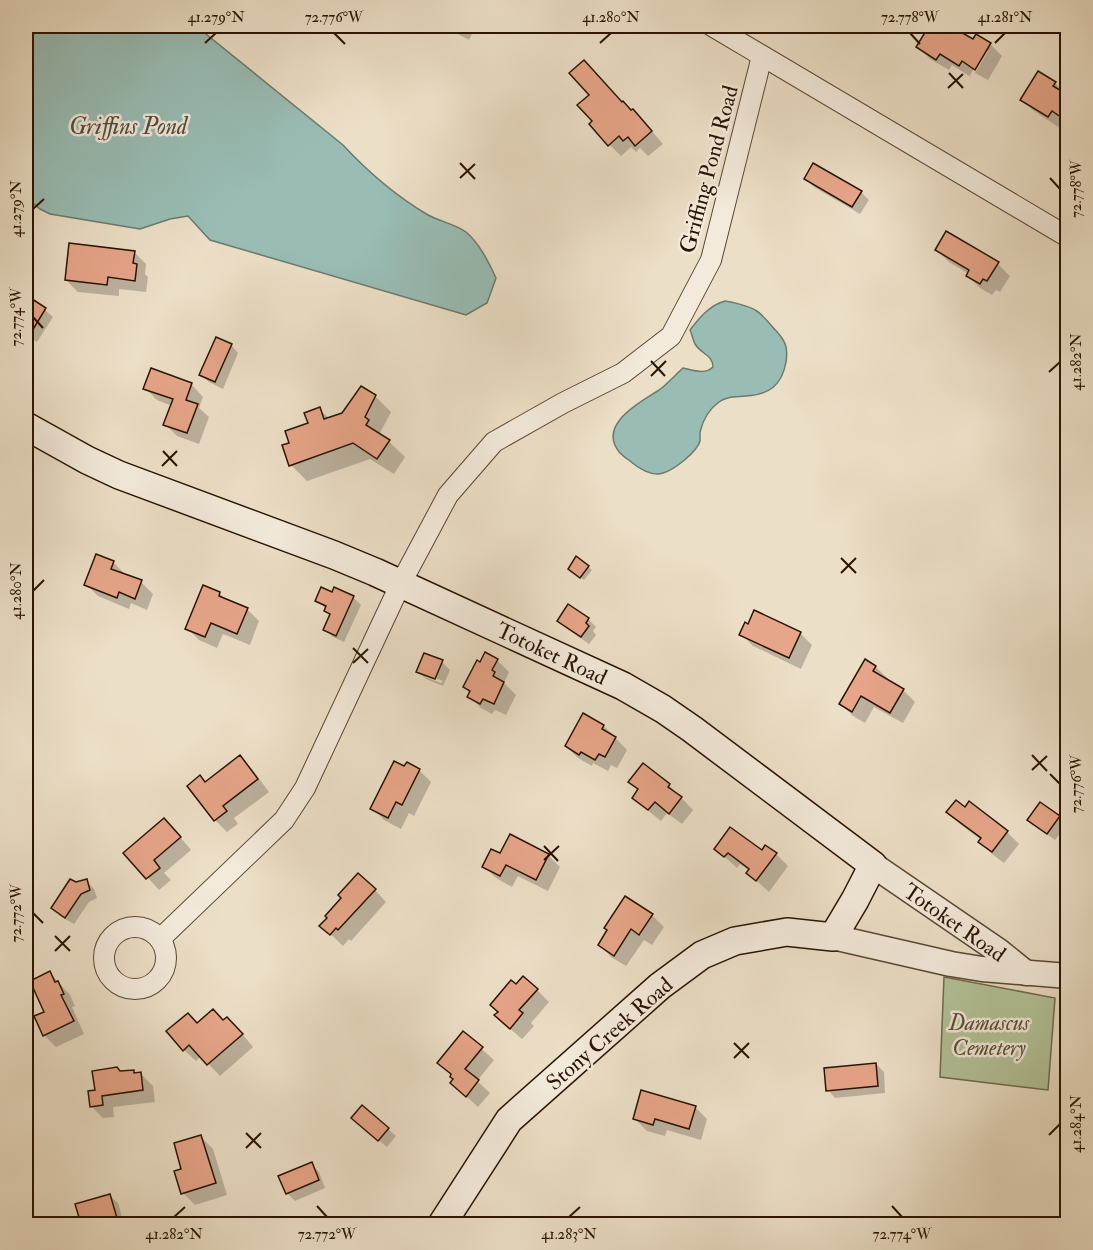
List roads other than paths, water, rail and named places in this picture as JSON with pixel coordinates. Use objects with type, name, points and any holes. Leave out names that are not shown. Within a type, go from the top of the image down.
[{"type":"main road","name":"Totoket Road","points":[[26,426],[119,475],[333,555],[401,583],[645,697],[700,735],[873,865]]},
{"type":"main road","points":[[833,937],[873,865]]},
{"type":"main road","name":"Stony Creek Road","points":[[442,1224],[509,1120],[660,986],[702,956],[735,941],[787,932],[833,937]]},
{"type":"street","points":[[712,26],[1068,237]]},
{"type":"street","name":"Griffing Pond Road","points":[[160,939],[284,820],[305,788],[401,583],[448,495],[494,441],[562,403],[623,374],[670,336],[711,260],[762,56]]},
{"type":"street","name":"Totoket Road","points":[[873,865],[1000,952],[1026,973]]},
{"type":"street","name":"Stony Creek Road","points":[[833,937],[951,964],[982,969],[1068,976]]},
{"type":"water","name":"Griffins Pond","points":[[35,26],[196,26],[343,145],[394,192],[428,215],[466,232],[480,248],[496,278],[487,303],[466,315],[210,240],[188,216],[170,219],[140,229],[50,214],[40,209],[26,197],[26,80]]},
{"type":"water","points":[[725,301],[758,312],[781,336],[787,353],[781,377],[778,383],[761,394],[728,398],[719,402],[705,419],[700,432],[700,441],[690,455],[663,473],[654,474],[645,471],[620,453],[614,443],[613,434],[616,425],[630,409],[663,387],[683,368],[703,371],[713,367],[709,357],[695,344],[690,330],[710,309]]},
{"type":"park label","name":"Damascus Cemetery","points":[[989,1034]]}]
